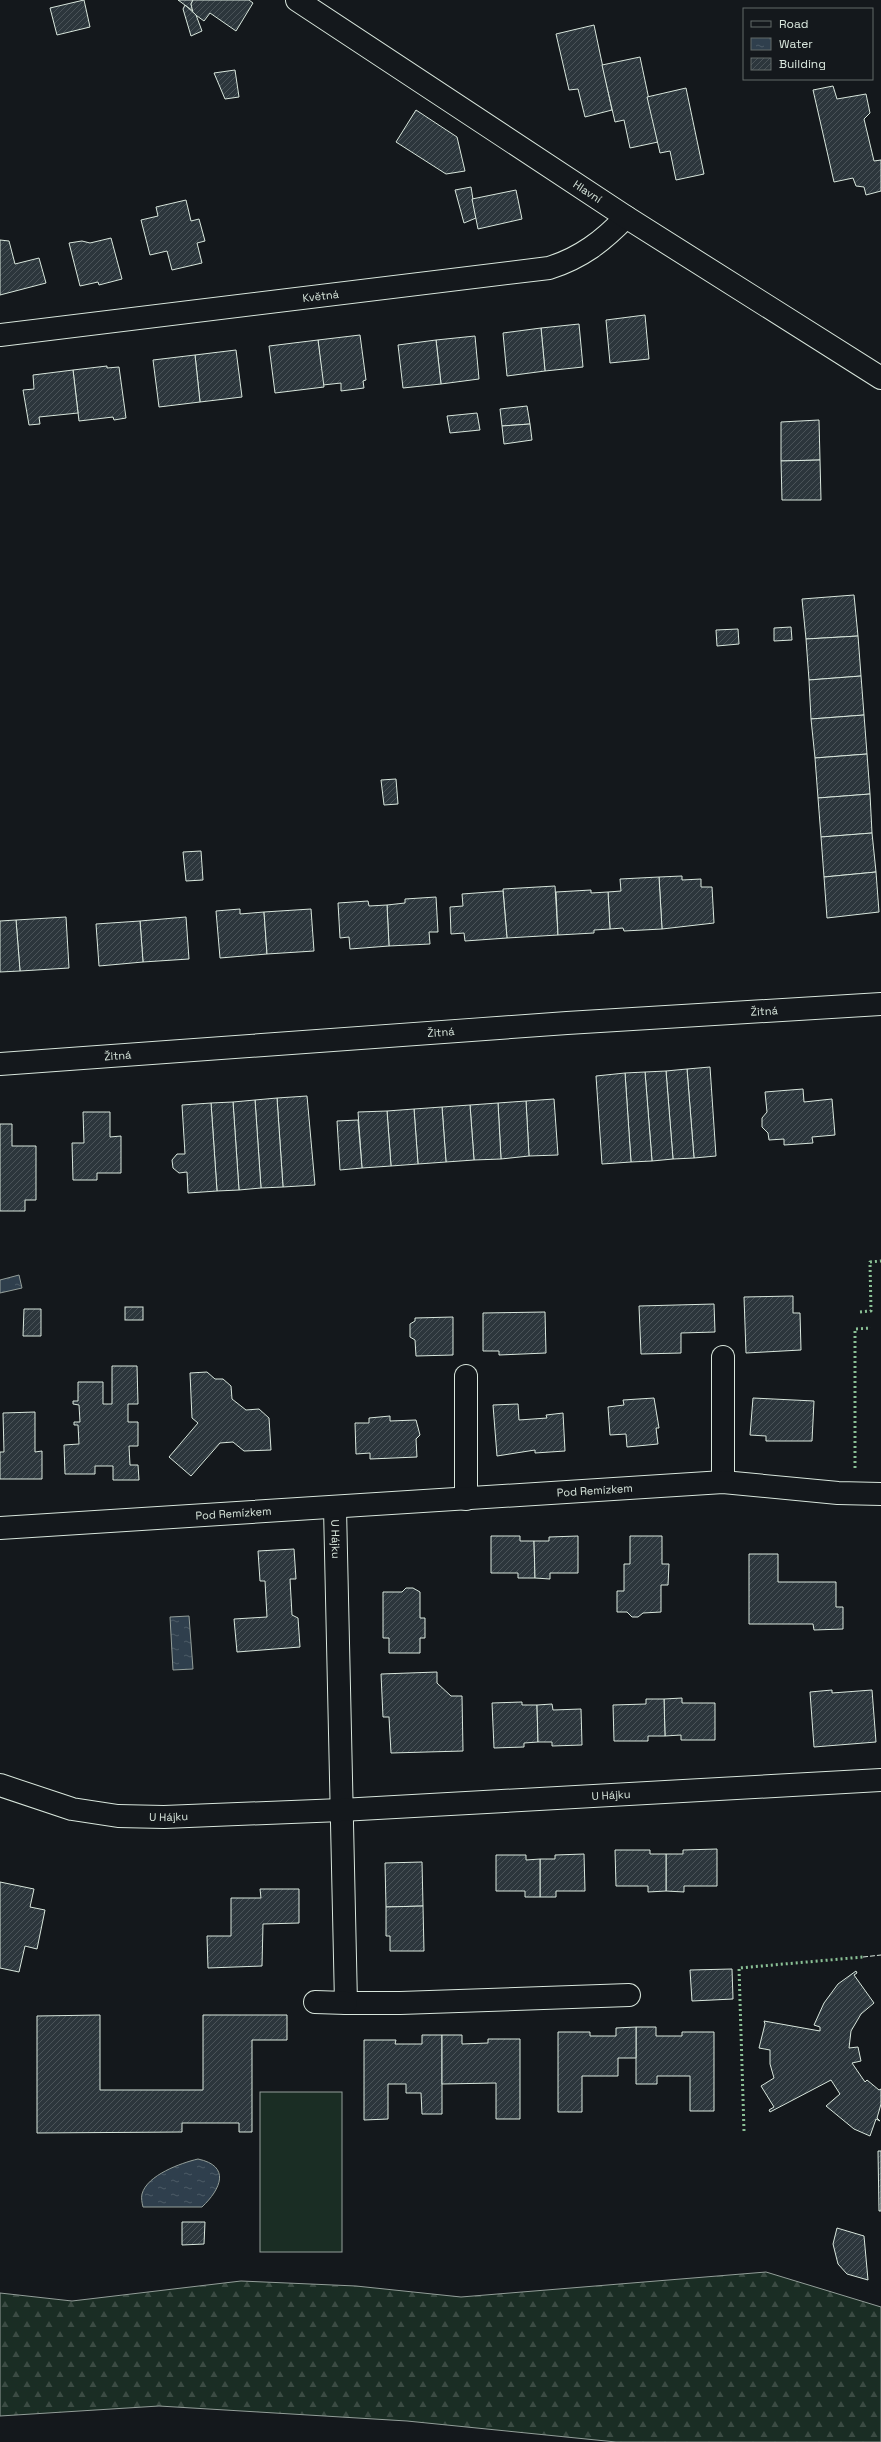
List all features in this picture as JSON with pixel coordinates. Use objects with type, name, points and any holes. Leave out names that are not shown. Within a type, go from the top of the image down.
[{"type":"street","name":"Hlavní","points":[[297,0],[626,217],[881,378]]},
{"type":"street","name":"Květná","points":[[0,335],[549,268],[581,255],[606,236],[626,217]]},
{"type":"street","name":"Žitná","points":[[0,1064],[559,1024],[881,1004]]},
{"type":"street","points":[[723,1357],[723,1482]]},
{"type":"street","points":[[466,1376],[466,1499]]},
{"type":"street","name":"Pod Remízkem","points":[[0,1528],[335,1508],[723,1482],[838,1493],[881,1494]]},
{"type":"street","name":"U Hájku","points":[[335,1508],[346,2003]]},
{"type":"street","name":"U Hájku","points":[[0,1785],[72,1809],[118,1816],[164,1817],[341,1810],[881,1780]]},
{"type":"street","points":[[315,2002],[408,2003],[628,1995]]},
{"type":"green space","points":[[260,2092],[342,2092],[342,2252],[260,2252]]},
{"type":"green space","points":[[766,2272],[881,2307],[881,2442],[616,2442],[407,2421],[159,2406],[0,2416],[0,2293],[72,2301],[241,2281],[356,2286],[461,2297]]},
{"type":"water","points":[[19,1275],[22,1288],[0,1293],[0,1280]]},
{"type":"water","points":[[189,1616],[193,1669],[173,1670],[170,1617]]},
{"type":"water","points":[[198,2159],[208,2162],[215,2167],[219,2173],[220,2179],[214,2193],[202,2207],[143,2207],[142,2194],[150,2181],[174,2167]]},
{"type":"building","points":[[84,0],[90,27],[57,35],[50,8]]},
{"type":"building","points":[[178,0],[193,0],[191,4],[193,11]]},
{"type":"building","points":[[193,0],[249,0],[253,3],[236,31],[210,13],[204,21],[193,13],[191,4]]},
{"type":"building","points":[[185,5],[196,15],[202,31],[191,36],[183,9]]},
{"type":"building","points":[[594,25],[612,110],[585,117],[578,89],[569,90],[556,34]]},
{"type":"building","points":[[640,57],[658,142],[630,148],[624,120],[615,122],[602,65]]},
{"type":"building","points":[[235,70],[239,97],[225,99],[214,73]]},
{"type":"building","points":[[833,86],[837,99],[866,94],[870,113],[864,119],[874,161],[881,160],[881,191],[866,195],[864,187],[856,186],[853,178],[834,182],[813,90]]},
{"type":"building","points":[[686,88],[704,174],[676,180],[670,151],[660,153],[647,97]]},
{"type":"building","points":[[416,110],[457,137],[465,171],[446,174],[396,142]]},
{"type":"building","points":[[471,187],[476,218],[464,223],[455,190]]},
{"type":"building","points":[[516,190],[522,219],[478,229],[472,199]]},
{"type":"building","points":[[186,200],[191,221],[199,219],[205,241],[197,243],[202,263],[172,270],[167,251],[150,255],[141,220],[158,216],[156,207]]},
{"type":"building","points":[[111,238],[122,279],[99,285],[98,282],[80,286],[69,243],[82,241],[90,243]]},
{"type":"building","points":[[0,240],[9,241],[15,264],[39,258],[46,283],[0,295]]},
{"type":"building","points":[[645,315],[649,359],[610,363],[606,320]]},
{"type":"building","points":[[579,324],[583,367],[545,371],[541,328]]},
{"type":"building","points":[[541,328],[545,371],[507,376],[503,333]]},
{"type":"building","points":[[360,335],[366,380],[363,381],[364,388],[341,391],[341,383],[323,385],[318,340]]},
{"type":"building","points":[[475,336],[479,379],[441,384],[436,340]]},
{"type":"building","points":[[318,340],[324,387],[275,393],[269,346]]},
{"type":"building","points":[[436,340],[441,384],[403,388],[398,345]]},
{"type":"building","points":[[236,350],[242,397],[200,402],[195,355]]},
{"type":"building","points":[[195,355],[200,402],[159,407],[153,360]]},
{"type":"building","points":[[107,366],[107,368],[119,367],[126,418],[114,420],[113,417],[79,421],[73,370]]},
{"type":"building","points":[[73,370],[78,413],[39,417],[40,424],[29,425],[23,390],[34,389],[33,375]]},
{"type":"building","points":[[527,406],[530,424],[502,426],[500,409]]},
{"type":"building","points":[[477,413],[480,430],[450,433],[447,416]]},
{"type":"building","points":[[819,420],[820,460],[781,461],[781,422]]},
{"type":"building","points":[[530,424],[532,440],[504,444],[502,426]]},
{"type":"building","points":[[820,460],[821,500],[782,500],[781,461]]},
{"type":"building","points":[[854,595],[858,636],[806,639],[802,599]]},
{"type":"building","points":[[791,627],[792,640],[774,641],[774,628]]},
{"type":"building","points":[[738,629],[739,644],[717,646],[716,630]]},
{"type":"building","points":[[858,636],[861,676],[809,680],[806,639]]},
{"type":"building","points":[[861,676],[864,715],[811,719],[809,680]]},
{"type":"building","points":[[864,715],[867,754],[815,758],[811,719]]},
{"type":"building","points":[[867,754],[870,794],[818,798],[815,758]]},
{"type":"building","points":[[396,779],[398,804],[384,805],[381,780]]},
{"type":"building","points":[[870,794],[872,833],[821,837],[818,798]]},
{"type":"building","points":[[872,833],[876,872],[824,877],[821,837]]},
{"type":"building","points":[[201,851],[203,880],[186,881],[183,852]]},
{"type":"building","points":[[876,872],[879,912],[827,918],[824,877]]},
{"type":"building","points":[[682,876],[682,880],[701,879],[701,887],[712,887],[714,923],[662,929],[659,877]]},
{"type":"building","points":[[659,877],[662,929],[624,931],[623,928],[610,929],[608,892],[621,891],[620,879]]},
{"type":"building","points":[[555,886],[558,935],[507,938],[503,889]]},
{"type":"building","points":[[591,890],[591,893],[608,892],[610,929],[594,930],[594,933],[558,935],[556,892]]},
{"type":"building","points":[[503,891],[507,938],[465,941],[464,933],[451,934],[450,907],[463,906],[462,894]]},
{"type":"building","points":[[436,897],[438,932],[429,932],[430,944],[389,946],[387,905],[405,903],[405,899]]},
{"type":"building","points":[[368,901],[369,906],[387,905],[389,946],[350,949],[349,937],[340,938],[338,903]]},
{"type":"building","points":[[240,909],[240,914],[264,912],[267,954],[220,958],[216,911]]},
{"type":"building","points":[[311,909],[314,951],[267,954],[264,912]]},
{"type":"building","points":[[66,917],[69,968],[20,971],[16,920]]},
{"type":"building","points":[[186,917],[189,959],[143,962],[140,921]]},
{"type":"building","points":[[16,920],[20,971],[0,972],[0,921]]},
{"type":"building","points":[[140,921],[143,962],[99,966],[96,924]]},
{"type":"building","points":[[710,1067],[716,1156],[694,1158],[687,1069]]},
{"type":"building","points":[[687,1069],[694,1158],[673,1159],[666,1071]]},
{"type":"building","points":[[666,1071],[673,1159],[652,1161],[645,1072]]},
{"type":"building","points":[[645,1072],[652,1161],[631,1162],[625,1073]]},
{"type":"building","points":[[625,1073],[631,1162],[602,1164],[596,1076]]},
{"type":"building","points":[[803,1089],[804,1102],[832,1099],[835,1135],[812,1137],[813,1143],[784,1145],[784,1139],[769,1140],[768,1133],[762,1127],[762,1118],[767,1112],[765,1092]]},
{"type":"building","points":[[307,1096],[315,1185],[283,1187],[277,1098]]},
{"type":"building","points":[[277,1098],[283,1187],[261,1188],[255,1100]]},
{"type":"building","points":[[554,1099],[558,1155],[529,1156],[526,1101]]},
{"type":"building","points":[[255,1100],[261,1188],[239,1190],[233,1102]]},
{"type":"building","points":[[526,1101],[529,1156],[501,1159],[498,1103]]},
{"type":"building","points":[[233,1102],[239,1190],[217,1191],[211,1103]]},
{"type":"building","points":[[211,1103],[217,1191],[188,1193],[187,1172],[179,1173],[173,1168],[172,1160],[177,1154],[185,1154],[182,1105]]},
{"type":"building","points":[[498,1103],[501,1159],[474,1160],[470,1105]]},
{"type":"building","points":[[470,1105],[474,1160],[446,1162],[442,1107]]},
{"type":"building","points":[[442,1107],[446,1162],[418,1164],[414,1109]]},
{"type":"building","points":[[414,1109],[418,1164],[391,1166],[387,1111]]},
{"type":"building","points":[[387,1111],[391,1166],[362,1168],[358,1112]]},
{"type":"building","points":[[83,1112],[110,1112],[110,1137],[121,1136],[121,1173],[97,1173],[97,1180],[73,1180],[72,1143],[84,1143]]},
{"type":"building","points":[[358,1120],[362,1168],[340,1170],[337,1121]]},
{"type":"building","points":[[0,1124],[12,1124],[12,1146],[36,1146],[36,1200],[25,1200],[25,1211],[0,1211]]},
{"type":"building","points":[[793,1296],[793,1313],[800,1313],[801,1350],[746,1353],[744,1297]]},
{"type":"building","points":[[714,1304],[715,1332],[681,1333],[681,1353],[641,1354],[639,1306]]},
{"type":"building","points":[[125,1307],[143,1307],[143,1320],[125,1320]]},
{"type":"building","points":[[24,1309],[41,1309],[41,1336],[23,1336]]},
{"type":"building","points":[[545,1312],[546,1353],[499,1355],[499,1351],[483,1351],[483,1313]]},
{"type":"building","points":[[453,1317],[453,1355],[416,1356],[415,1340],[410,1337],[410,1324],[415,1321],[415,1318]]},
{"type":"building","points":[[112,1366],[137,1366],[138,1404],[128,1404],[128,1422],[138,1422],[138,1446],[129,1446],[130,1465],[138,1465],[139,1480],[113,1480],[113,1466],[95,1466],[95,1474],[65,1474],[64,1445],[79,1444],[78,1425],[74,1425],[74,1422],[80,1422],[79,1405],[73,1404],[73,1401],[78,1401],[78,1382],[103,1382],[103,1404],[112,1404]]},
{"type":"building","points":[[207,1372],[215,1379],[223,1379],[231,1386],[232,1399],[246,1410],[259,1409],[269,1418],[271,1450],[244,1451],[233,1442],[220,1443],[191,1476],[169,1457],[198,1423],[192,1418],[190,1373]]},
{"type":"building","points":[[654,1398],[659,1428],[656,1428],[658,1444],[627,1447],[626,1434],[610,1435],[608,1407],[624,1405],[623,1400]]},
{"type":"building","points":[[753,1398],[814,1401],[812,1441],[766,1441],[766,1436],[750,1435]]},
{"type":"building","points":[[518,1404],[519,1420],[547,1418],[546,1415],[563,1413],[565,1451],[535,1453],[535,1450],[497,1456],[493,1405]]},
{"type":"building","points":[[35,1412],[35,1452],[42,1451],[42,1479],[0,1479],[0,1452],[4,1452],[3,1413]]},
{"type":"building","points":[[390,1416],[390,1421],[416,1420],[420,1435],[416,1439],[417,1457],[370,1459],[370,1453],[356,1454],[355,1423],[369,1423],[369,1418]]},
{"type":"building","points":[[491,1536],[520,1536],[520,1541],[534,1541],[535,1578],[518,1578],[518,1573],[491,1573]]},
{"type":"building","points":[[578,1536],[578,1573],[550,1573],[550,1579],[535,1578],[534,1541],[549,1541],[549,1537]]},
{"type":"building","points":[[630,1536],[662,1536],[662,1564],[669,1564],[668,1585],[661,1585],[661,1612],[643,1613],[638,1617],[632,1617],[627,1612],[617,1612],[617,1591],[624,1591],[624,1564],[630,1564]]},
{"type":"building","points":[[294,1549],[296,1579],[290,1579],[292,1615],[298,1618],[300,1647],[237,1652],[234,1619],[267,1617],[265,1581],[260,1581],[258,1551]]},
{"type":"building","points":[[749,1554],[778,1554],[778,1582],[836,1582],[836,1607],[843,1607],[843,1629],[814,1630],[813,1624],[749,1624]]},
{"type":"building","points":[[406,1588],[413,1588],[420,1592],[420,1618],[425,1618],[425,1638],[420,1638],[420,1653],[389,1653],[389,1638],[383,1638],[383,1592],[402,1592]]},
{"type":"building","points":[[437,1672],[437,1683],[451,1696],[462,1696],[463,1751],[391,1753],[389,1717],[383,1717],[381,1674]]},
{"type":"building","points":[[832,1690],[832,1693],[872,1690],[876,1742],[814,1747],[810,1692]]},
{"type":"building","points":[[682,1698],[682,1703],[715,1703],[715,1740],[681,1740],[681,1735],[665,1736],[664,1699]]},
{"type":"building","points":[[646,1699],[664,1699],[665,1736],[648,1736],[648,1741],[614,1741],[613,1705],[646,1704]]},
{"type":"building","points":[[522,1702],[522,1705],[537,1705],[538,1742],[524,1743],[524,1747],[494,1748],[492,1703]]},
{"type":"building","points":[[552,1704],[553,1710],[581,1709],[582,1745],[552,1746],[552,1742],[538,1742],[537,1705]]},
{"type":"building","points":[[717,1849],[717,1886],[684,1886],[684,1892],[666,1891],[666,1854],[683,1854],[683,1850]]},
{"type":"building","points":[[615,1850],[650,1850],[650,1854],[666,1854],[666,1891],[648,1892],[648,1886],[616,1886]]},
{"type":"building","points":[[584,1854],[585,1891],[556,1891],[556,1897],[540,1897],[540,1859],[555,1859],[555,1855]]},
{"type":"building","points":[[496,1855],[526,1855],[526,1860],[540,1859],[540,1897],[525,1897],[525,1891],[496,1891]]},
{"type":"building","points":[[422,1862],[423,1906],[386,1907],[385,1863]]},
{"type":"building","points":[[0,1882],[34,1889],[30,1907],[45,1910],[37,1949],[25,1946],[19,1972],[0,1968]]},
{"type":"building","points":[[260,1889],[299,1889],[299,1923],[263,1924],[262,1966],[208,1968],[207,1936],[231,1936],[231,1898],[261,1898]]},
{"type":"building","points":[[423,1906],[424,1951],[390,1951],[390,1936],[386,1936],[386,1907]]},
{"type":"building","points":[[732,1969],[733,1999],[692,2001],[690,1970]]},
{"type":"building","points":[[856,1971],[857,1973],[854,1975],[874,2003],[861,2014],[851,2031],[849,2048],[858,2047],[861,2061],[852,2063],[865,2082],[867,2080],[879,2090],[881,2089],[881,2104],[877,2118],[880,2121],[876,2119],[870,2136],[854,2129],[826,2106],[840,2094],[831,2080],[770,2112],[769,2110],[774,2107],[761,2086],[774,2078],[770,2064],[770,2050],[759,2048],[765,2024],[764,2021],[820,2031],[820,2027],[814,2025],[824,2003],[838,1984]]},
{"type":"building","points":[[100,2015],[100,2090],[203,2090],[203,2015],[287,2015],[287,2040],[252,2040],[252,2132],[239,2132],[239,2123],[182,2123],[182,2132],[37,2133],[37,2016]]},
{"type":"building","points":[[636,2027],[656,2027],[656,2036],[682,2036],[682,2032],[714,2032],[714,2111],[690,2111],[690,2076],[657,2076],[657,2084],[636,2084]]},
{"type":"building","points":[[636,2027],[636,2058],[618,2058],[618,2076],[582,2076],[582,2112],[558,2112],[558,2032],[590,2032],[590,2036],[616,2036],[616,2028]]},
{"type":"building","points":[[422,2035],[442,2035],[442,2114],[422,2114],[421,2093],[406,2093],[406,2084],[388,2084],[388,2119],[364,2120],[364,2040],[396,2040],[395,2044],[422,2044]]},
{"type":"building","points":[[442,2035],[462,2035],[462,2044],[488,2043],[488,2039],[520,2039],[520,2119],[496,2119],[496,2083],[442,2084]]},
{"type":"building","points":[[878,2151],[881,2151],[881,2211],[879,2211]]},
{"type":"building","points":[[182,2222],[205,2222],[204,2244],[182,2245]]},
{"type":"building","points":[[837,2228],[864,2236],[868,2280],[847,2274],[838,2264],[833,2244]]},
{"type":"hedge","points":[[860,1312],[871,1311],[870,1262],[881,1261]]},
{"type":"hedge","points":[[855,1468],[855,1329],[871,1328]]},
{"type":"hedge","points":[[744,2131],[739,1968],[863,1957]]},
{"type":"fence","points":[[863,1957],[881,1955]]}]
